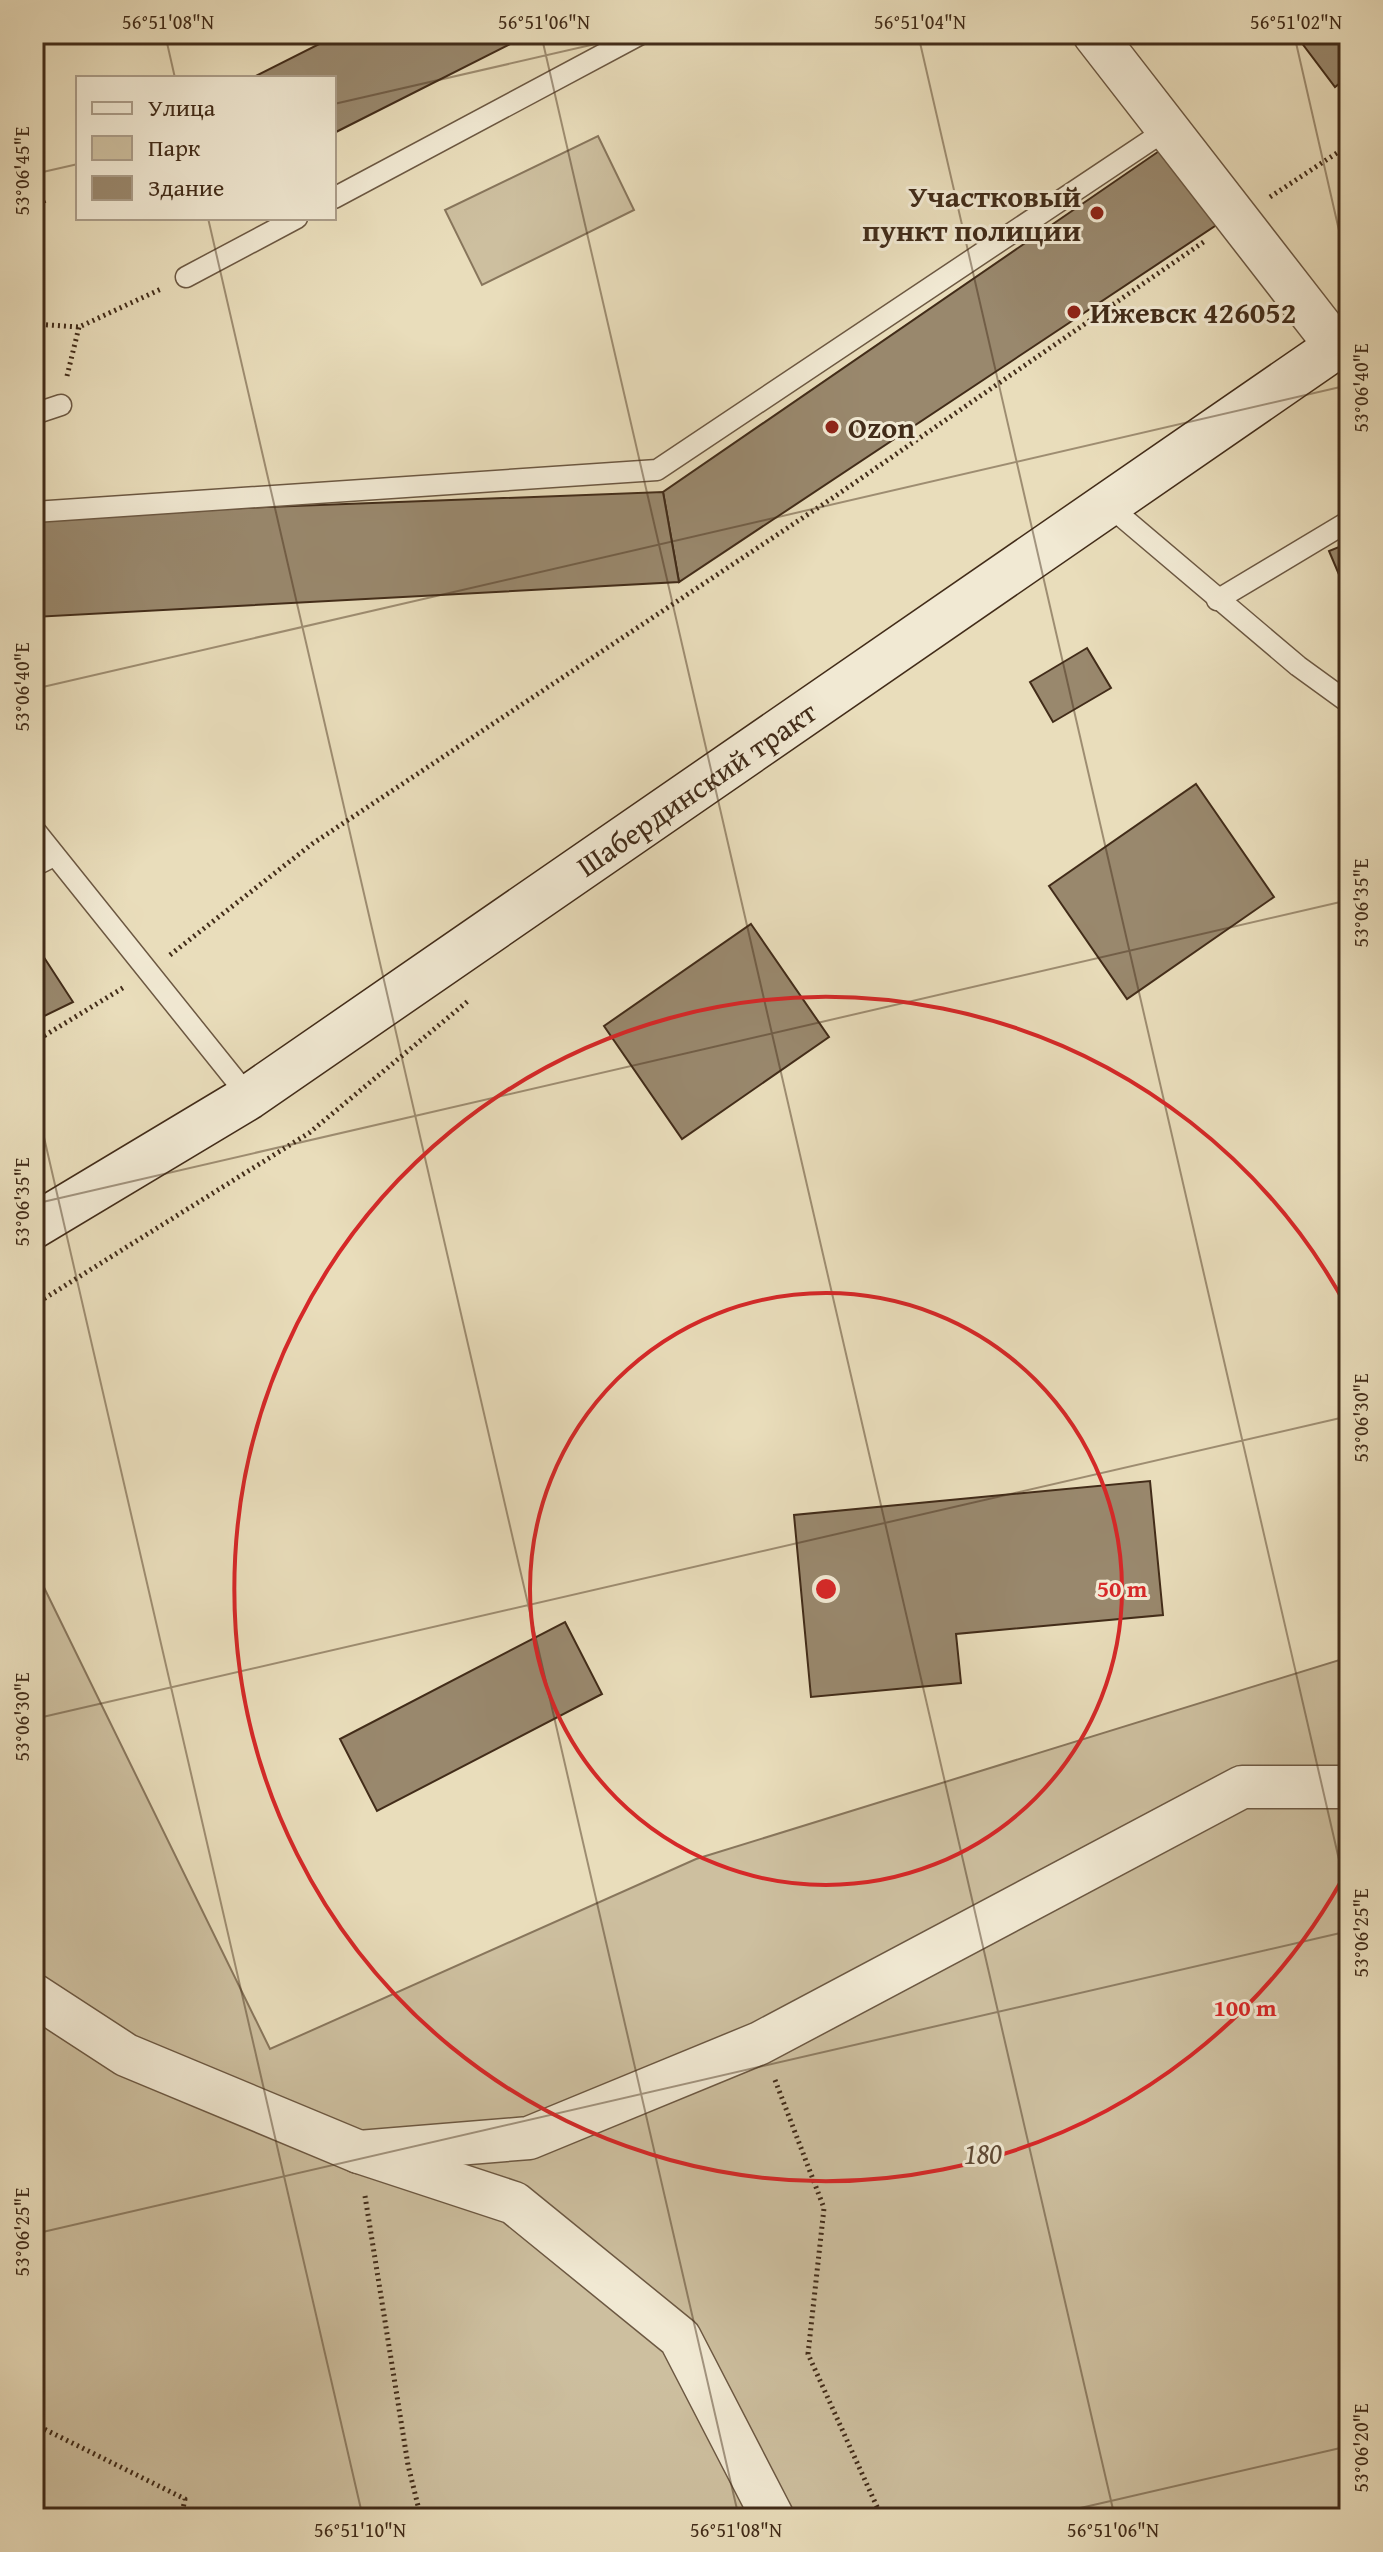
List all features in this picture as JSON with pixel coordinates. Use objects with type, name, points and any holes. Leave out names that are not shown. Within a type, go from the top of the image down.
[{"type":"main road","name":"Шабердинский тракт","points":[[34,1226],[249,1097],[1343,343]]},
{"type":"street","points":[[1094,34],[1166,130],[1343,343]]},
{"type":"street","points":[[359,2152],[529,2138],[760,2043],[1242,1787],[1349,1787]]},
{"type":"street","points":[[34,1995],[126,2055],[359,2152],[514,2203],[680,2338],[773,2518]]},
{"type":"lane","points":[[336,197],[641,34]]},
{"type":"lane","points":[[34,512],[657,470],[1166,130]]},
{"type":"lane","points":[[186,277],[293,220]]},
{"type":"lane","points":[[34,414],[61,405]]},
{"type":"lane","points":[[1108,505],[1217,600],[1349,703]]},
{"type":"lane","points":[[1217,600],[1349,521]]},
{"type":"lane","points":[[34,829],[249,1097]]},
{"type":"lane","points":[[34,866],[54,856]]},
{"type":"path","points":[[34,1042],[148,972],[312,844],[834,497],[1349,145]]},
{"type":"path","points":[[34,324],[79,327],[186,277]]},
{"type":"path","points":[[61,405],[79,327]]},
{"type":"path","points":[[760,2043],[824,2208],[808,2354],[878,2509],[876,2518]]},
{"type":"path","points":[[359,2152],[408,2465],[421,2518]]},
{"type":"path","points":[[34,2424],[185,2499],[181,2518]]},
{"type":"green space","points":[[598,136],[634,210],[482,285],[445,210]]},
{"type":"green space","name":"180","points":[[34,1567],[270,2049],[696,1859],[1349,1657],[1349,2518],[34,2518]]},
{"type":"building","points":[[339,34],[530,34],[336,132],[336,76],[256,76]]},
{"type":"building","points":[[1295,34],[1349,34],[1349,76],[1335,87]]},
{"type":"building","points":[[1165,147],[1224,220],[679,582],[663,492]]},
{"type":"building","points":[[34,179],[45,202],[34,208]]},
{"type":"building","points":[[663,492],[679,582],[34,617],[34,516]]},
{"type":"building","points":[[1349,543],[1349,598],[1329,551]]},
{"type":"building","points":[[1087,648],[1111,688],[1053,722],[1030,682]]},
{"type":"building","points":[[1196,784],[1274,897],[1127,999],[1049,886]]},
{"type":"building","points":[[751,924],[829,1037],[682,1139],[604,1026]]},
{"type":"building","points":[[34,942],[73,1002],[34,1021]]},
{"type":"building","points":[[1150,1481],[1163,1615],[956,1634],[961,1683],[811,1697],[794,1515]]},
{"type":"building","points":[[565,1622],[602,1694],[377,1811],[340,1739]]},
{"type":"place","name":"Участковый пункт полиции","points":[[1097,213]]},
{"type":"place","name":"Ижевск 426052","points":[[1074,312]]},
{"type":"place","name":"Ozon","points":[[832,427]]}]
